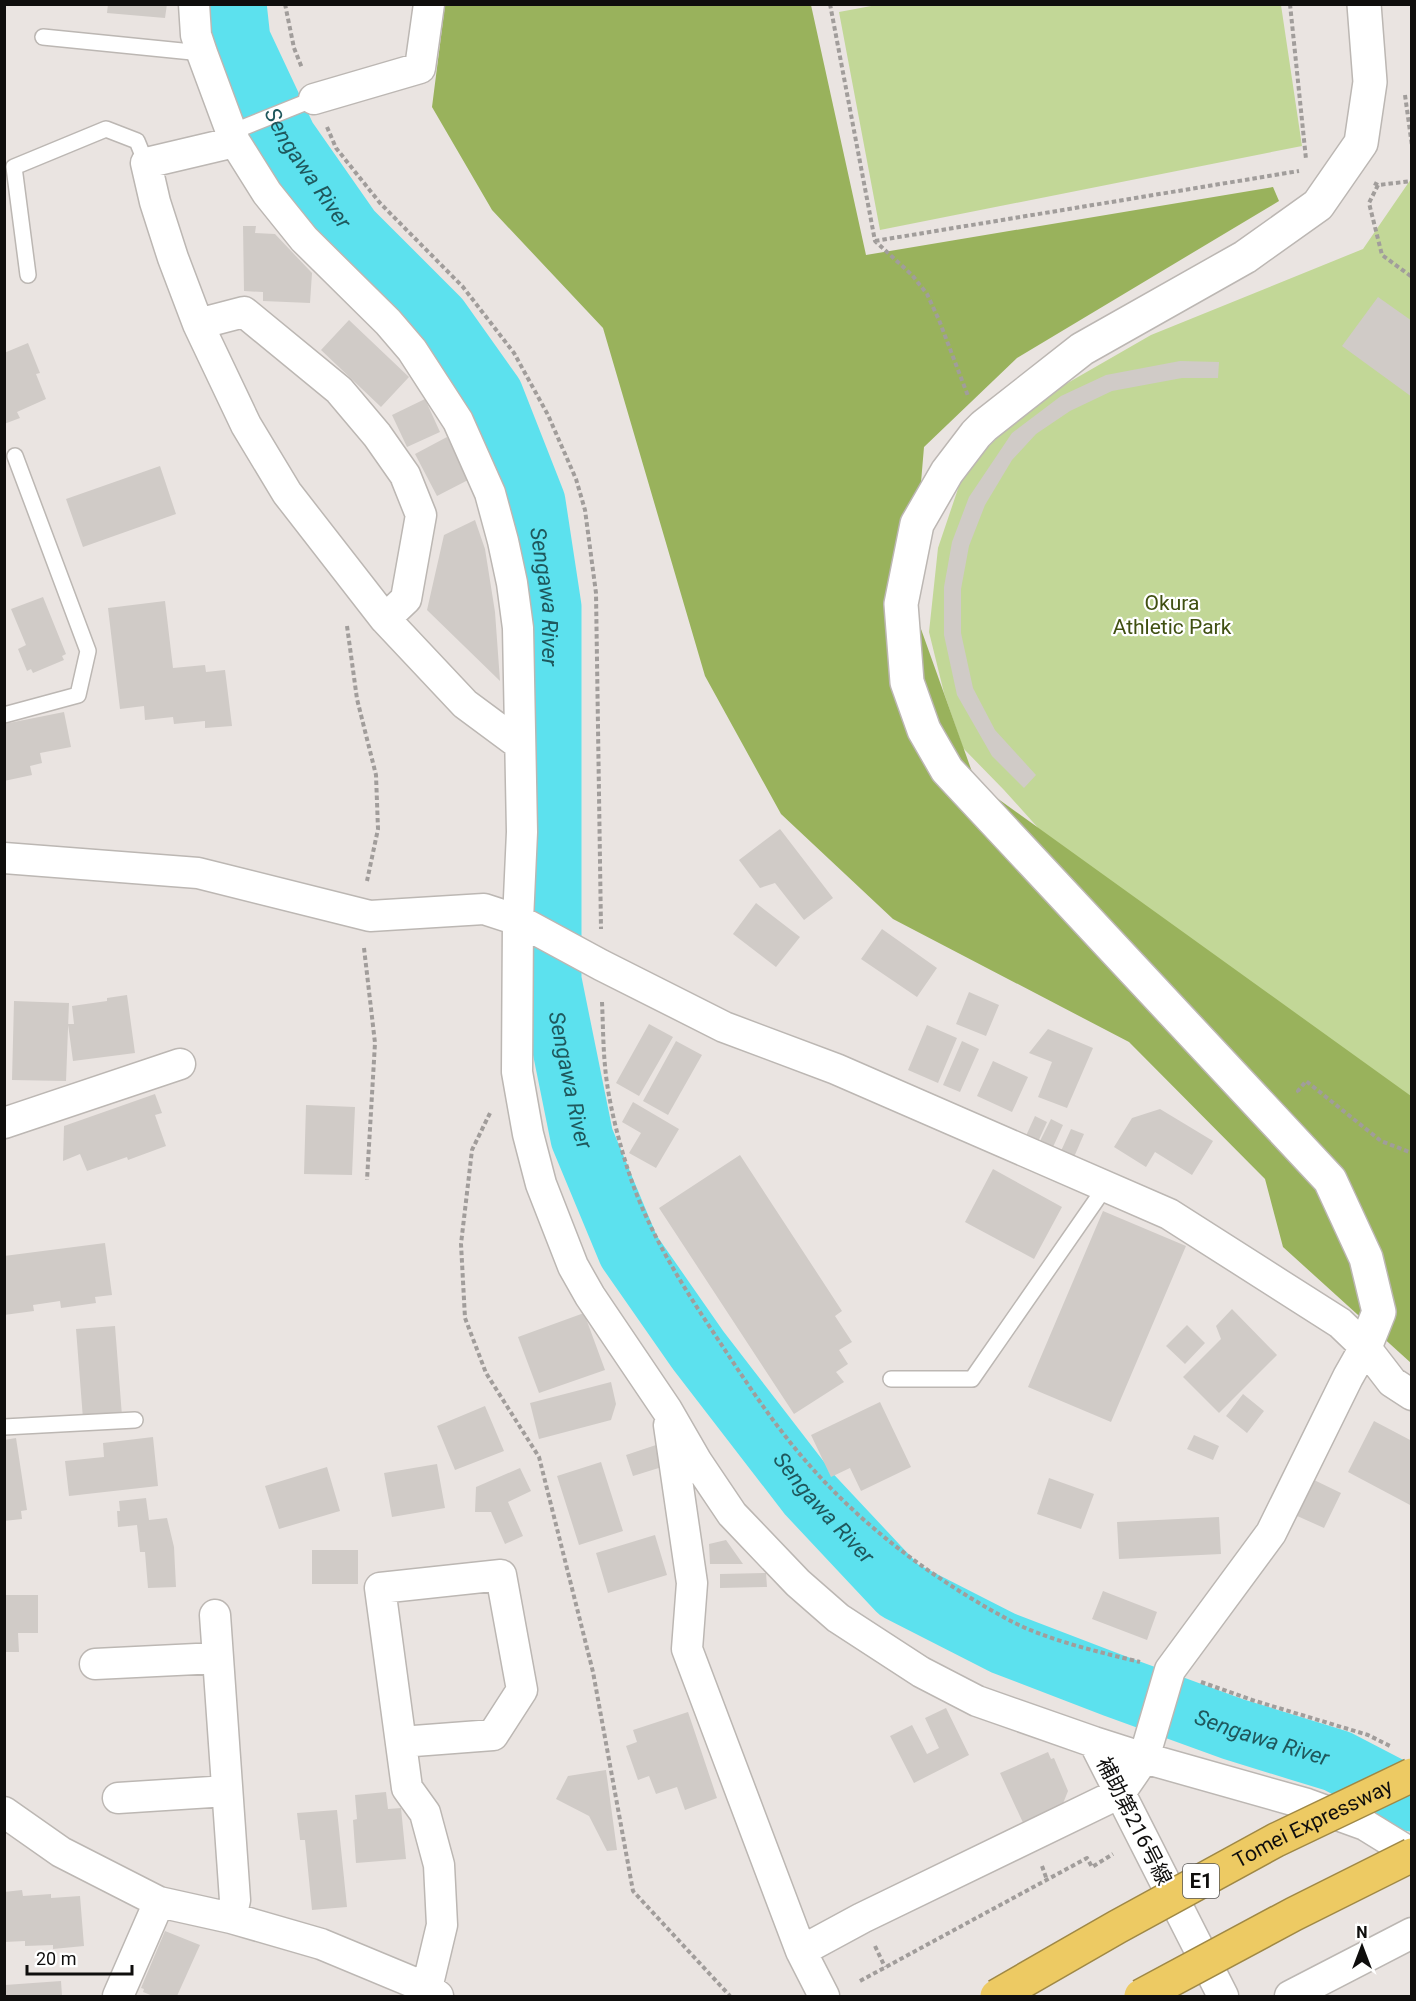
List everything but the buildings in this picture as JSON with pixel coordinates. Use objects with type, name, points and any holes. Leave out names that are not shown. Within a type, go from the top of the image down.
[{"type":"highway","name":"Tomei Expressway","points":[[997,1996],[1276,1840],[1412,1775]]},
{"type":"highway","points":[[1141,1996],[1294,1914],[1412,1855]]},
{"type":"street","points":[[194,4],[196,35],[217,97],[234,137],[267,193],[304,239],[388,322],[412,350],[458,421],[490,493],[512,583],[518,628],[522,832],[518,920],[517,1072],[528,1134],[541,1184],[573,1266],[590,1296],[667,1410],[732,1514],[798,1583],[838,1618],[921,1672],[977,1701],[1144,1758],[1306,1804],[1365,1825],[1412,1855]]},
{"type":"street","points":[[314,99],[420,68],[429,4]]},
{"type":"street","points":[[801,1951],[862,1918],[1120,1793],[1144,1758],[1170,1670],[1271,1533],[1347,1377],[1365,1347],[1379,1312],[1366,1258],[1330,1180],[947,770],[924,730],[908,682],[901,604],[916,524],[947,472],[984,426],[1082,349],[1245,256],[1318,205],[1361,143],[1370,82],[1364,4]]},
{"type":"street","points":[[234,137],[146,163],[162,224],[198,324],[246,424],[287,493],[385,619],[465,704],[519,744]]},
{"type":"street","points":[[198,324],[244,312],[339,390],[377,435],[405,475],[421,515],[406,599],[385,619]]},
{"type":"street","points":[[4,858],[198,873],[370,916],[484,909],[518,920],[724,1027],[837,1069],[1169,1214],[1340,1323],[1365,1347],[1392,1382],[1412,1395]]},
{"type":"street","points":[[4,1124],[180,1064]]},
{"type":"street","points":[[667,1410],[692,1583],[687,1649],[801,1951],[824,1996]]},
{"type":"street","points":[[4,1812],[61,1852],[159,1902],[231,1918],[321,1944],[432,1992],[442,1925],[439,1865],[424,1813],[407,1788],[380,1588],[501,1575],[522,1690],[493,1735],[401,1742]]},
{"type":"street","points":[[214,1615],[234,1900],[231,1918]]},
{"type":"street","points":[[94,1664],[217,1658]]},
{"type":"street","name":"補助第216号線","points":[[1094,1742],[1223,1996]]},
{"type":"street","points":[[118,1798],[227,1791]]},
{"type":"street","points":[[117,1996],[159,1902]]},
{"type":"street","points":[[1290,1996],[1412,1933]]},
{"type":"lane","points":[[43,37],[202,53]]},
{"type":"lane","points":[[234,137],[314,99]]},
{"type":"lane","points":[[28,275],[14,167],[106,129],[137,141],[146,163]]},
{"type":"lane","points":[[4,715],[78,695],[88,651],[15,456]]},
{"type":"lane","points":[[891,1379],[972,1379],[1106,1186]]},
{"type":"lane","points":[[4,1427],[135,1420]]},
{"type":"path","points":[[830,4],[875,241],[912,275],[927,294],[969,399],[984,426]]},
{"type":"path","points":[[875,241],[1308,170],[1290,4]]},
{"type":"path","points":[[1378,185],[1369,203],[1382,255],[1412,277]]},
{"type":"path","points":[[517,1072],[501,1092],[472,1150],[461,1244],[465,1318],[486,1373],[539,1457],[593,1672],[633,1891],[730,1996]]},
{"type":"path","points":[[1298,1091],[1306,1081],[1381,1142],[1412,1153]]},
{"type":"path","points":[[860,1982],[1086,1858],[1092,1867],[1142,1836]]},
{"type":"green space","points":[[882,4],[1281,5],[1302,146],[880,230],[839,12]]},
{"type":"green space","points":[[445,5],[811,5],[866,255],[1273,187],[1279,201],[1017,358],[924,447],[911,601],[976,783],[1411,1096],[1411,1363],[1283,1247],[1265,1179],[1129,1042],[893,919],[781,814],[705,676],[603,328],[492,210],[432,107]]},
{"type":"green space","name":"Okura Athletic Park","points":[[1411,179],[1411,1273],[1271,1087],[1004,790],[963,748],[944,693],[929,632],[938,548],[964,471],[1031,404],[1151,335],[1363,249]]},
{"type":"waterway","name":"Sengawa River","points":[[235,4],[239,40],[285,138],[350,231],[438,319],[492,395],[534,502],[550,607],[550,980],[582,1138],[629,1251],[698,1350],[809,1494],[899,1590],[1003,1643],[1233,1729],[1337,1761],[1412,1800]]}]
